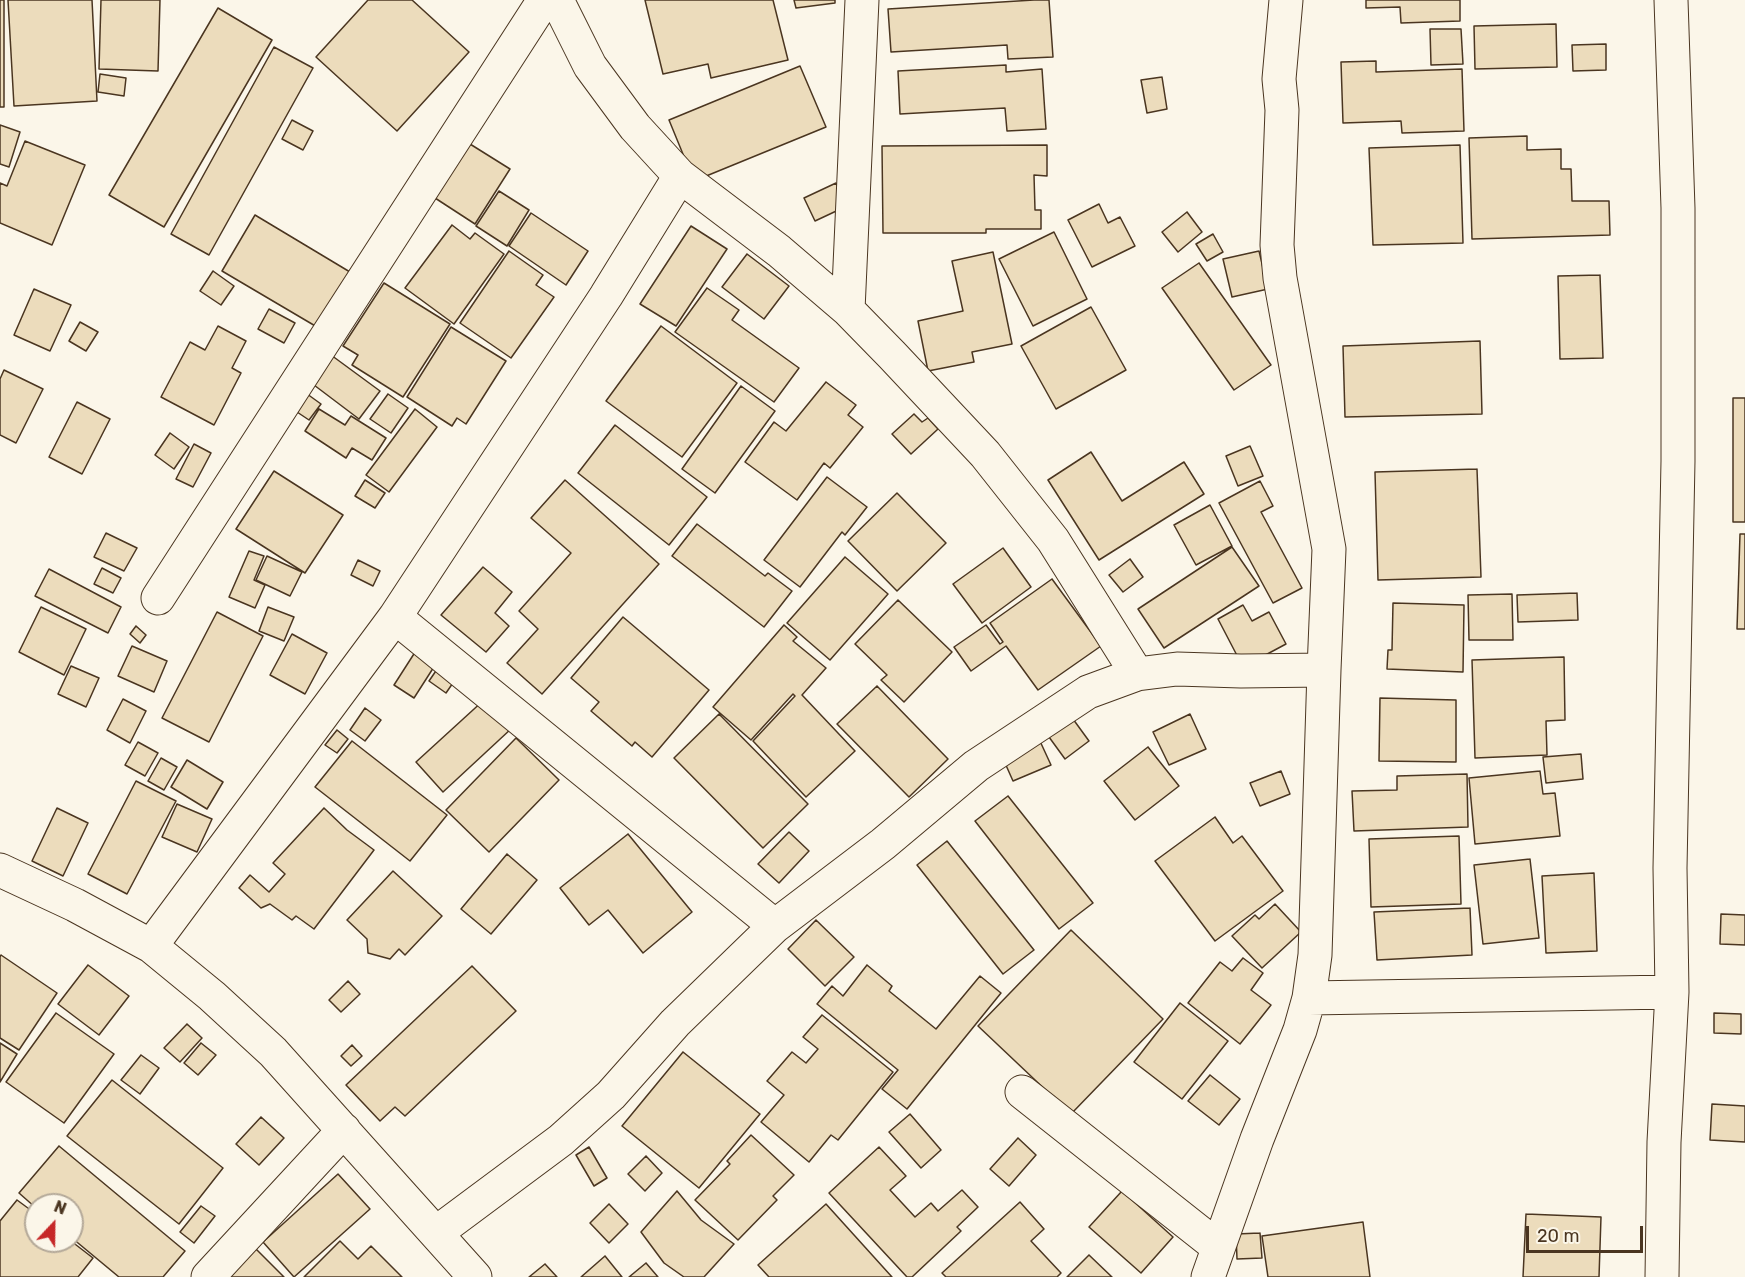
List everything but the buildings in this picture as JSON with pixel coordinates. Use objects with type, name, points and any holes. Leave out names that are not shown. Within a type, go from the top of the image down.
[{"type":"street","points":[[158,598],[544,0]]},
{"type":"street","points":[[557,0],[590,66],[635,127],[680,176],[779,251],[848,310],[985,454],[1053,540],[1137,674]]},
{"type":"street","points":[[848,310],[862,0]]},
{"type":"street","points":[[1022,1092],[1213,1262],[1257,1139],[1300,1030],[1309,998],[1315,956],[1329,549],[1280,278],[1277,245],[1282,110],[1279,79],[1286,0]]},
{"type":"street","points":[[1662,1277],[1664,1142],[1672,992],[1670,868],[1678,427],[1678,208],[1671,0]]},
{"type":"street","points":[[151,946],[394,617],[600,306],[680,176]]},
{"type":"street","points":[[394,617],[775,926]]},
{"type":"street","points":[[436,1233],[561,1140],[611,1095],[675,1023],[775,926],[883,844],[976,766],[1088,692],[1137,674],[1177,669],[1324,670]]},
{"type":"street","points":[[0,870],[75,905],[151,946],[212,996],[273,1052],[476,1277]]},
{"type":"street","points":[[1309,998],[1672,992]]},
{"type":"street","points":[[208,1277],[344,1130]]}]
